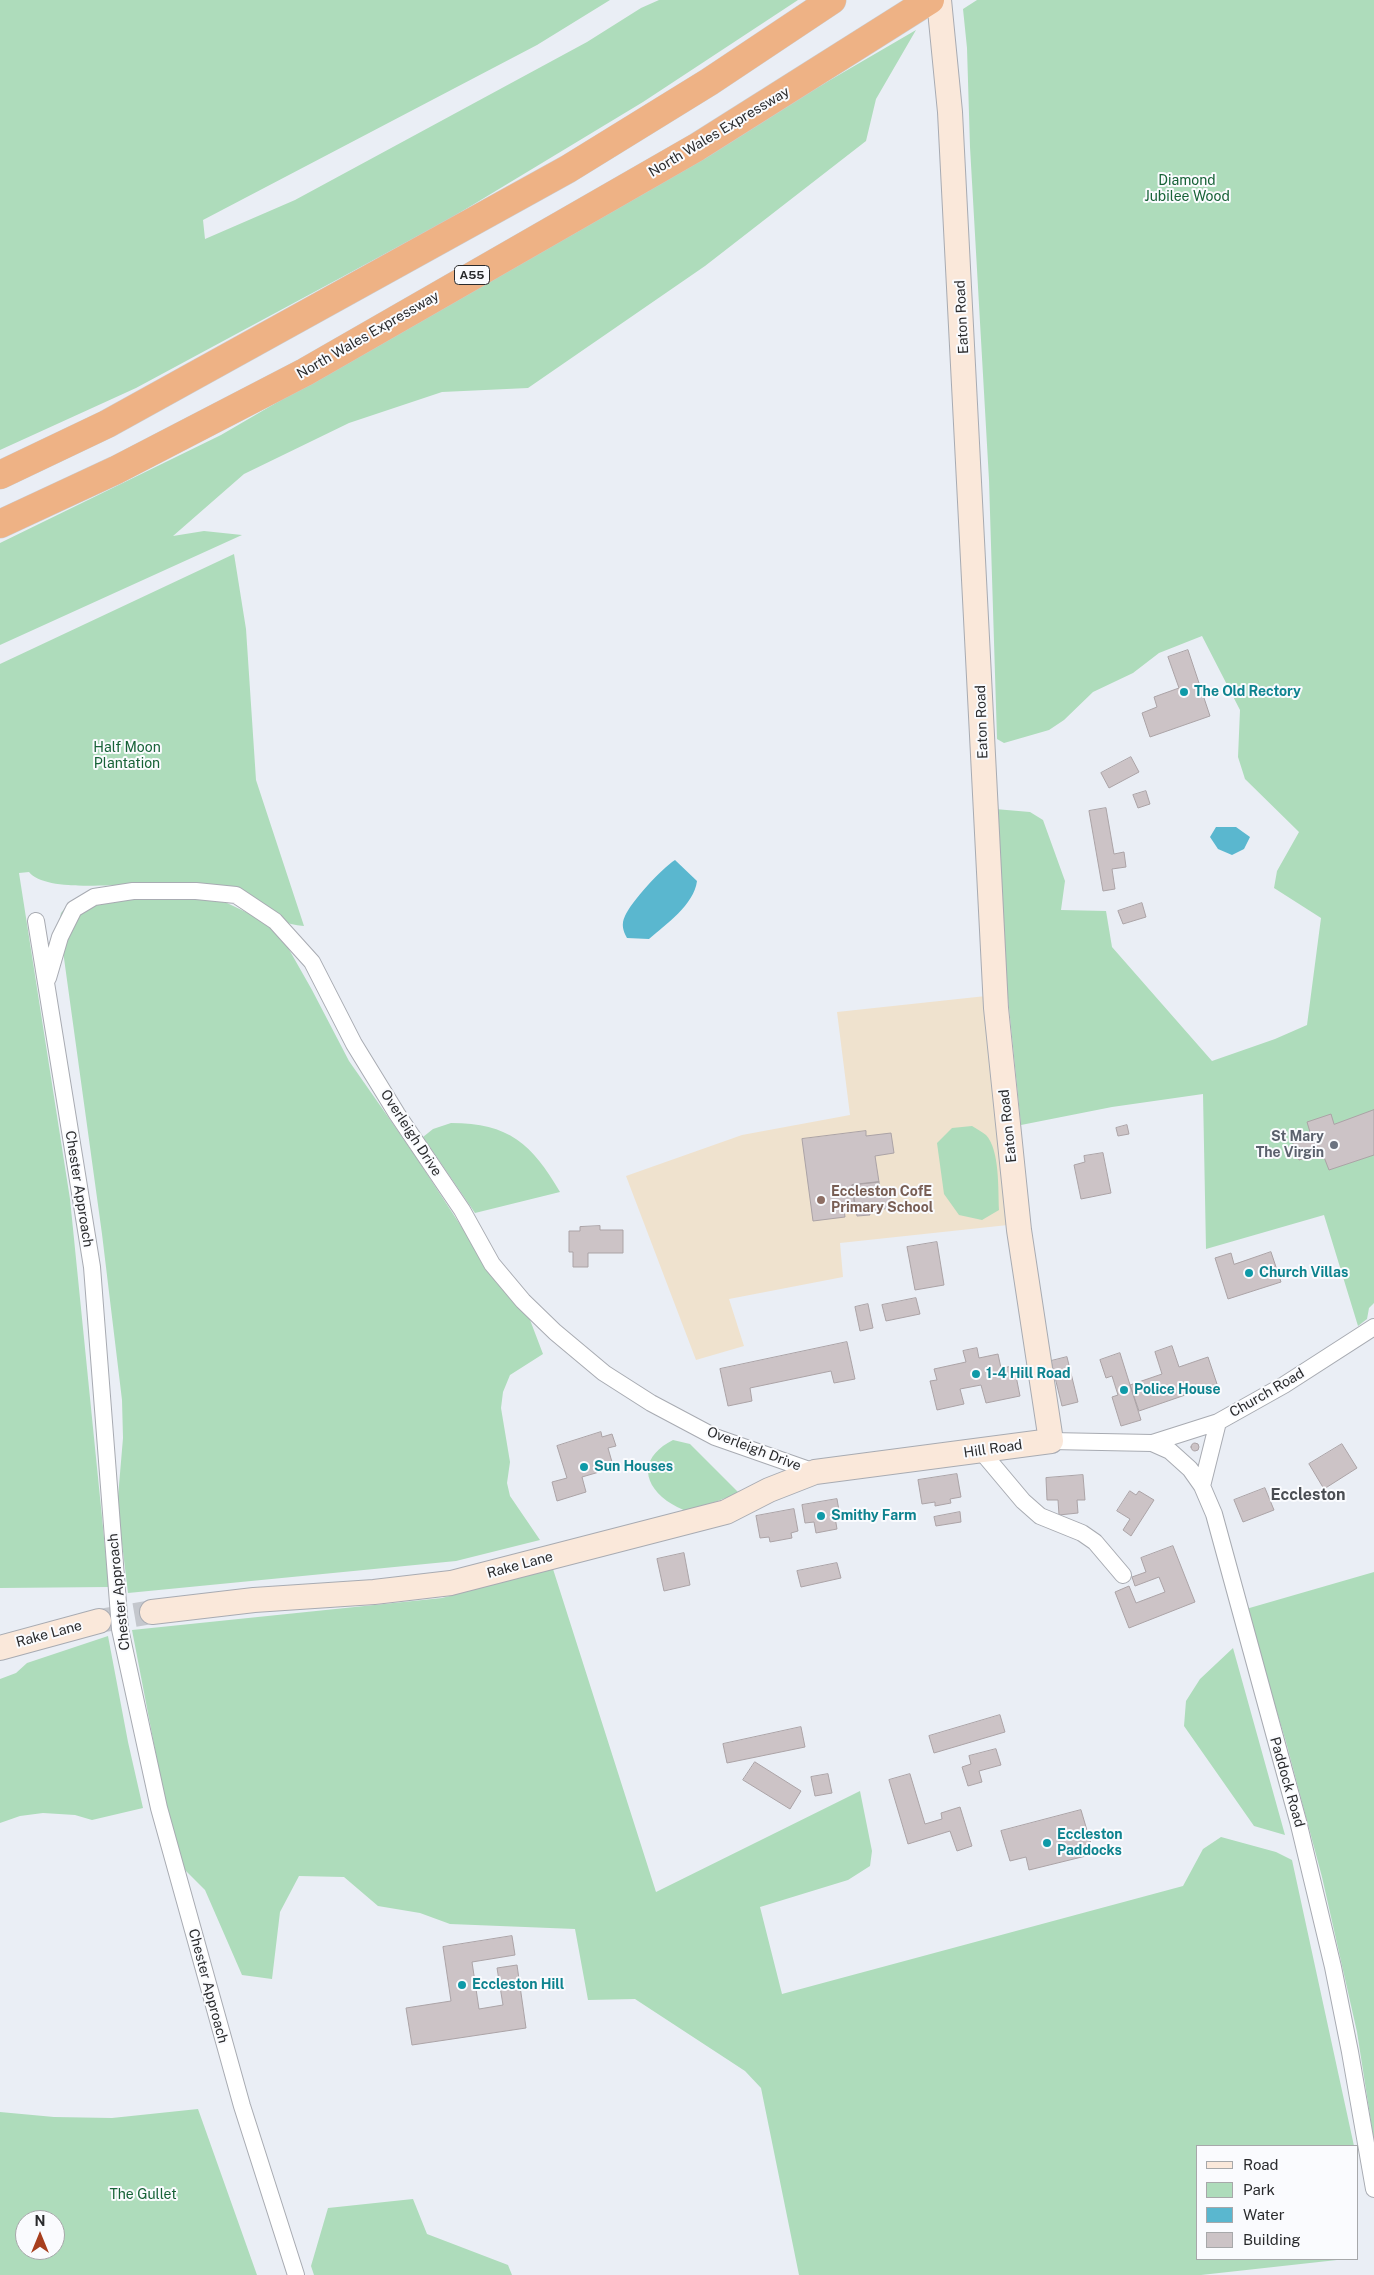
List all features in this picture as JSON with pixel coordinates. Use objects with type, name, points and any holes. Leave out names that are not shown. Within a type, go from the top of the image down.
[{"type":"highway","points":[[0,475],[107,424],[568,169],[709,82],[832,0]]},
{"type":"highway","name":"North Wales Expressway","points":[[0,524],[116,470],[305,372],[697,147],[930,0]]},
{"type":"street","name":"Eaton Road","points":[[939,0],[946,61],[970,473],[996,1008],[1019,1230],[1051,1441]]},
{"type":"street","name":"Overleigh Drive","points":[[47,984],[60,936],[74,909],[94,897],[133,891],[196,891],[236,895],[275,921],[312,962],[354,1044],[397,1114],[462,1210],[492,1264],[523,1302],[604,1373],[651,1403],[715,1437],[815,1472]]},
{"type":"street","name":"Chester Approach","points":[[36,921],[92,1267],[120,1629],[159,1808],[242,2106],[296,2275]]},
{"type":"street","name":"Church Road","points":[[1152,1443],[1218,1422],[1284,1385],[1374,1327]]},
{"type":"street","points":[[1202,1486],[1218,1422]]},
{"type":"street","name":"Hill Road","points":[[876,1465],[1051,1441],[1111,1440]]},
{"type":"street","name":"Paddock Road","points":[[1111,1440],[1152,1443],[1170,1451],[1190,1469],[1202,1486],[1214,1514],[1298,1821],[1333,1967],[1368,2148],[1373,2189]]},
{"type":"street","points":[[982,1451],[1023,1501],[1034,1511],[1047,1519],[1082,1533],[1095,1542],[1123,1575]]},
{"type":"street","name":"Rake Lane","points":[[152,1612],[254,1600],[374,1592],[451,1583],[726,1512],[769,1490],[815,1472],[876,1465]]},
{"type":"street","name":"Rake Lane","points":[[0,1648],[99,1621]]},
{"type":"shaded area","name":"Eccleston CofE Primary School","points":[[986,996],[1008,1225],[840,1243],[843,1277],[729,1299],[744,1346],[696,1360],[626,1176],[742,1135],[850,1115],[837,1012]]},
{"type":"green space","points":[[0,0],[610,0],[537,45],[203,220],[205,239],[295,200],[587,42],[641,8],[659,0],[798,0],[643,102],[446,221],[136,388],[0,450]]},
{"type":"green space","name":"Diamond Jubilee Wood","points":[[977,0],[1374,0],[1374,1303],[1369,1308],[1367,1319],[1358,1326],[1324,1215],[1206,1249],[1203,1094],[1112,1107],[1021,1125],[1004,959],[995,809],[1030,812],[1043,820],[1065,881],[1061,910],[1106,911],[1112,947],[1212,1061],[1275,1039],[1307,1025],[1321,918],[1274,888],[1277,871],[1299,832],[1245,779],[1238,757],[1240,710],[1202,636],[1159,653],[1133,673],[1093,692],[1064,720],[1049,730],[1004,743],[997,739],[989,480],[970,147],[967,48],[963,9]]},
{"type":"green space","points":[[916,30],[876,99],[866,141],[705,266],[528,388],[442,392],[349,423],[244,474],[173,536],[204,531],[242,535],[0,645],[0,543],[221,435]]},
{"type":"green space","name":"Half Moon Plantation","points":[[234,554],[246,629],[256,780],[304,926],[279,920],[227,891],[200,883],[159,882],[96,886],[55,884],[39,879],[29,872],[19,873],[70,1199],[109,1587],[0,1588],[0,664]]},
{"type":"green space","points":[[199,896],[227,903],[250,914],[282,937],[349,1061],[414,1154],[493,1275],[527,1312],[543,1354],[510,1375],[503,1392],[501,1408],[510,1462],[507,1483],[510,1496],[540,1540],[456,1561],[128,1593],[118,1497],[123,1438],[122,1400],[102,1234],[59,922],[61,913],[65,908],[115,897]]},
{"type":"green space","points":[[451,1123],[489,1127],[504,1132],[517,1140],[539,1161],[560,1192],[475,1213],[423,1137],[433,1129]]},
{"type":"green space","points":[[972,1126],[986,1135],[991,1142],[996,1160],[999,1210],[982,1220],[959,1215],[944,1194],[937,1143],[952,1128]]},
{"type":"green space","points":[[673,1440],[690,1444],[739,1493],[688,1512],[667,1501],[652,1485],[648,1468],[655,1453]]},
{"type":"green space","points":[[553,1569],[656,1892],[860,1791],[872,1851],[870,1866],[848,1880],[760,1907],[782,1994],[1183,1886],[1203,1849],[1221,1837],[1276,1852],[1292,1860],[1354,2145],[1196,2145],[1196,2260],[1337,2260],[1201,2275],[799,2275],[761,2088],[745,2071],[635,1999],[588,2000],[575,1929],[450,1924],[420,1913],[378,1906],[344,1877],[299,1876],[280,1912],[272,1979],[242,1975],[205,1890],[184,1869],[167,1812],[132,1630],[442,1598]]},
{"type":"green space","points":[[1374,1572],[1374,2141],[1357,2032],[1322,1877],[1286,1742],[1246,1609]]},
{"type":"green space","points":[[108,1636],[128,1742],[143,1808],[92,1820],[75,1815],[43,1813],[20,1816],[0,1823],[0,1679],[16,1673],[27,1663]]},
{"type":"green space","points":[[1233,1648],[1285,1835],[1254,1826],[1184,1726],[1186,1701],[1200,1679]]},
{"type":"green space","name":"The Gullet","points":[[198,2109],[257,2275],[0,2275],[0,2112],[54,2117],[112,2118]]},
{"type":"green space","points":[[413,2199],[427,2234],[508,2265],[512,2275],[314,2275],[311,2266],[328,2208]]},
{"type":"water","points":[[1216,827],[1236,827],[1250,837],[1244,849],[1232,855],[1218,849],[1210,837]]},
{"type":"water","points":[[675,860],[697,881],[691,898],[671,920],[649,939],[627,938],[623,925],[628,910],[655,878]]},
{"type":"building","name":"The Old Rectory","points":[[1188,650],[1210,716],[1150,737],[1142,713],[1157,707],[1154,697],[1179,688],[1168,657]]},
{"type":"building","points":[[1131,757],[1139,772],[1109,788],[1101,773]]},
{"type":"building","points":[[1146,791],[1150,804],[1138,808],[1133,795]]},
{"type":"building","points":[[1106,808],[1114,854],[1124,852],[1126,867],[1112,869],[1115,889],[1103,891],[1089,811]]},
{"type":"building","points":[[1142,903],[1146,917],[1123,924],[1118,911]]},
{"type":"building","name":"St Mary The Virgin","points":[[1374,1110],[1374,1155],[1329,1170],[1322,1152],[1299,1160],[1291,1138],[1310,1132],[1307,1122],[1331,1114],[1334,1124]]},
{"type":"building","points":[[1127,1125],[1129,1134],[1118,1136],[1116,1128]]},
{"type":"building","points":[[866,1131],[866,1136],[891,1133],[894,1153],[875,1156],[879,1182],[852,1185],[855,1208],[844,1209],[845,1217],[813,1221],[802,1139]]},
{"type":"building","points":[[1103,1153],[1111,1193],[1081,1199],[1074,1165],[1085,1162],[1084,1156]]},
{"type":"building","points":[[879,1182],[880,1191],[889,1190],[891,1208],[869,1211],[870,1215],[857,1216],[852,1185]]},
{"type":"building","points":[[600,1226],[600,1230],[623,1230],[623,1253],[588,1253],[588,1267],[573,1267],[573,1252],[569,1252],[569,1231],[580,1231],[580,1227]]},
{"type":"building","points":[[937,1242],[944,1285],[915,1290],[907,1247]]},
{"type":"building","name":"Church Villas","points":[[1271,1252],[1281,1282],[1228,1299],[1215,1258],[1231,1253],[1234,1264]]},
{"type":"building","points":[[916,1298],[920,1314],[886,1321],[882,1305]]},
{"type":"building","points":[[868,1304],[873,1328],[860,1331],[855,1307]]},
{"type":"building","points":[[847,1342],[855,1379],[834,1383],[831,1371],[750,1388],[752,1401],[728,1406],[720,1369]]},
{"type":"building","points":[[1172,1346],[1179,1367],[1208,1357],[1217,1384],[1139,1411],[1130,1385],[1162,1374],[1155,1352]]},
{"type":"building","name":"1-4 Hill Road","points":[[977,1348],[979,1358],[998,1354],[1001,1368],[1014,1366],[1020,1396],[986,1403],[981,1385],[960,1389],[964,1404],[937,1410],[930,1381],[937,1380],[934,1369],[966,1362],[963,1351]]},
{"type":"building","name":"Police House","points":[[1120,1353],[1141,1420],[1121,1426],[1112,1397],[1118,1395],[1112,1376],[1106,1378],[1100,1360]]},
{"type":"building","points":[[1067,1357],[1078,1402],[1062,1406],[1051,1361]]},
{"type":"building","name":"Sun Houses","points":[[601,1432],[602,1437],[612,1434],[616,1446],[608,1448],[612,1462],[605,1464],[606,1470],[582,1477],[586,1492],[557,1501],[552,1482],[567,1478],[557,1446]]},
{"type":"building","points":[[1195,1443],[1199,1447],[1195,1451],[1191,1447]]},
{"type":"building","points":[[1342,1444],[1357,1468],[1324,1489],[1309,1464]]},
{"type":"building","points":[[957,1474],[961,1497],[950,1499],[951,1503],[935,1506],[935,1502],[922,1504],[918,1480]]},
{"type":"building","points":[[1083,1475],[1085,1500],[1077,1500],[1078,1513],[1059,1515],[1058,1500],[1047,1500],[1046,1478]]},
{"type":"building","points":[[1265,1488],[1274,1510],[1243,1522],[1234,1500]]},
{"type":"building","points":[[1130,1491],[1136,1495],[1139,1491],[1154,1500],[1131,1536],[1123,1530],[1130,1519],[1117,1511]]},
{"type":"building","name":"Smithy Farm","points":[[837,1499],[840,1516],[835,1517],[837,1529],[816,1533],[814,1522],[805,1523],[802,1505]]},
{"type":"building","points":[[794,1509],[798,1531],[791,1533],[792,1538],[770,1542],[769,1537],[760,1538],[756,1516]]},
{"type":"building","points":[[960,1512],[961,1522],[936,1526],[934,1517]]},
{"type":"building","points":[[1173,1546],[1195,1602],[1129,1628],[1115,1592],[1129,1586],[1136,1603],[1165,1592],[1159,1577],[1135,1586],[1132,1577],[1146,1572],[1141,1558]]},
{"type":"building","points":[[684,1553],[690,1585],[664,1591],[657,1559]]},
{"type":"building","points":[[837,1563],[841,1578],[801,1587],[797,1571]]},
{"type":"building","points":[[1000,1715],[1005,1732],[934,1753],[929,1736]]},
{"type":"building","points":[[801,1727],[805,1747],[727,1763],[723,1744]]},
{"type":"building","points":[[996,1749],[1001,1765],[979,1771],[982,1782],[968,1786],[962,1767],[971,1764],[969,1756]]},
{"type":"building","points":[[755,1762],[801,1791],[790,1809],[743,1780]]},
{"type":"building","points":[[828,1774],[832,1793],[815,1796],[811,1777]]},
{"type":"building","points":[[910,1774],[925,1824],[942,1819],[941,1813],[960,1807],[972,1846],[957,1851],[950,1831],[908,1844],[889,1780]]},
{"type":"building","name":"Eccleston Paddocks","points":[[1081,1810],[1094,1854],[1029,1870],[1026,1857],[1010,1861],[1001,1831]]},
{"type":"building","name":"Eccleston Hill","points":[[512,1936],[515,1955],[472,1962],[479,2009],[503,2005],[497,1968],[517,1965],[526,2028],[412,2045],[406,2008],[451,2001],[443,1947]]},
{"type":"tunnel","points":[[99,1621],[152,1612]]},
{"type":"place","name":"The Old Rectory","points":[[1184,692]]},
{"type":"place","name":"St Mary The Virgin","points":[[1334,1145]]},
{"type":"place","name":"Eccleston CofE Primary School","points":[[821,1200]]},
{"type":"place","name":"Church Villas","points":[[1249,1273]]},
{"type":"place","name":"1-4 Hill Road","points":[[976,1374]]},
{"type":"place","name":"Police House","points":[[1124,1390]]},
{"type":"place","name":"Sun Houses","points":[[584,1467]]},
{"type":"place","name":"Smithy Farm","points":[[821,1516]]},
{"type":"place","name":"Eccleston Paddocks","points":[[1047,1843]]},
{"type":"place","name":"Eccleston Hill","points":[[462,1985]]},
{"type":"district","name":"Eccleston","points":[[1308,1495]]}]
